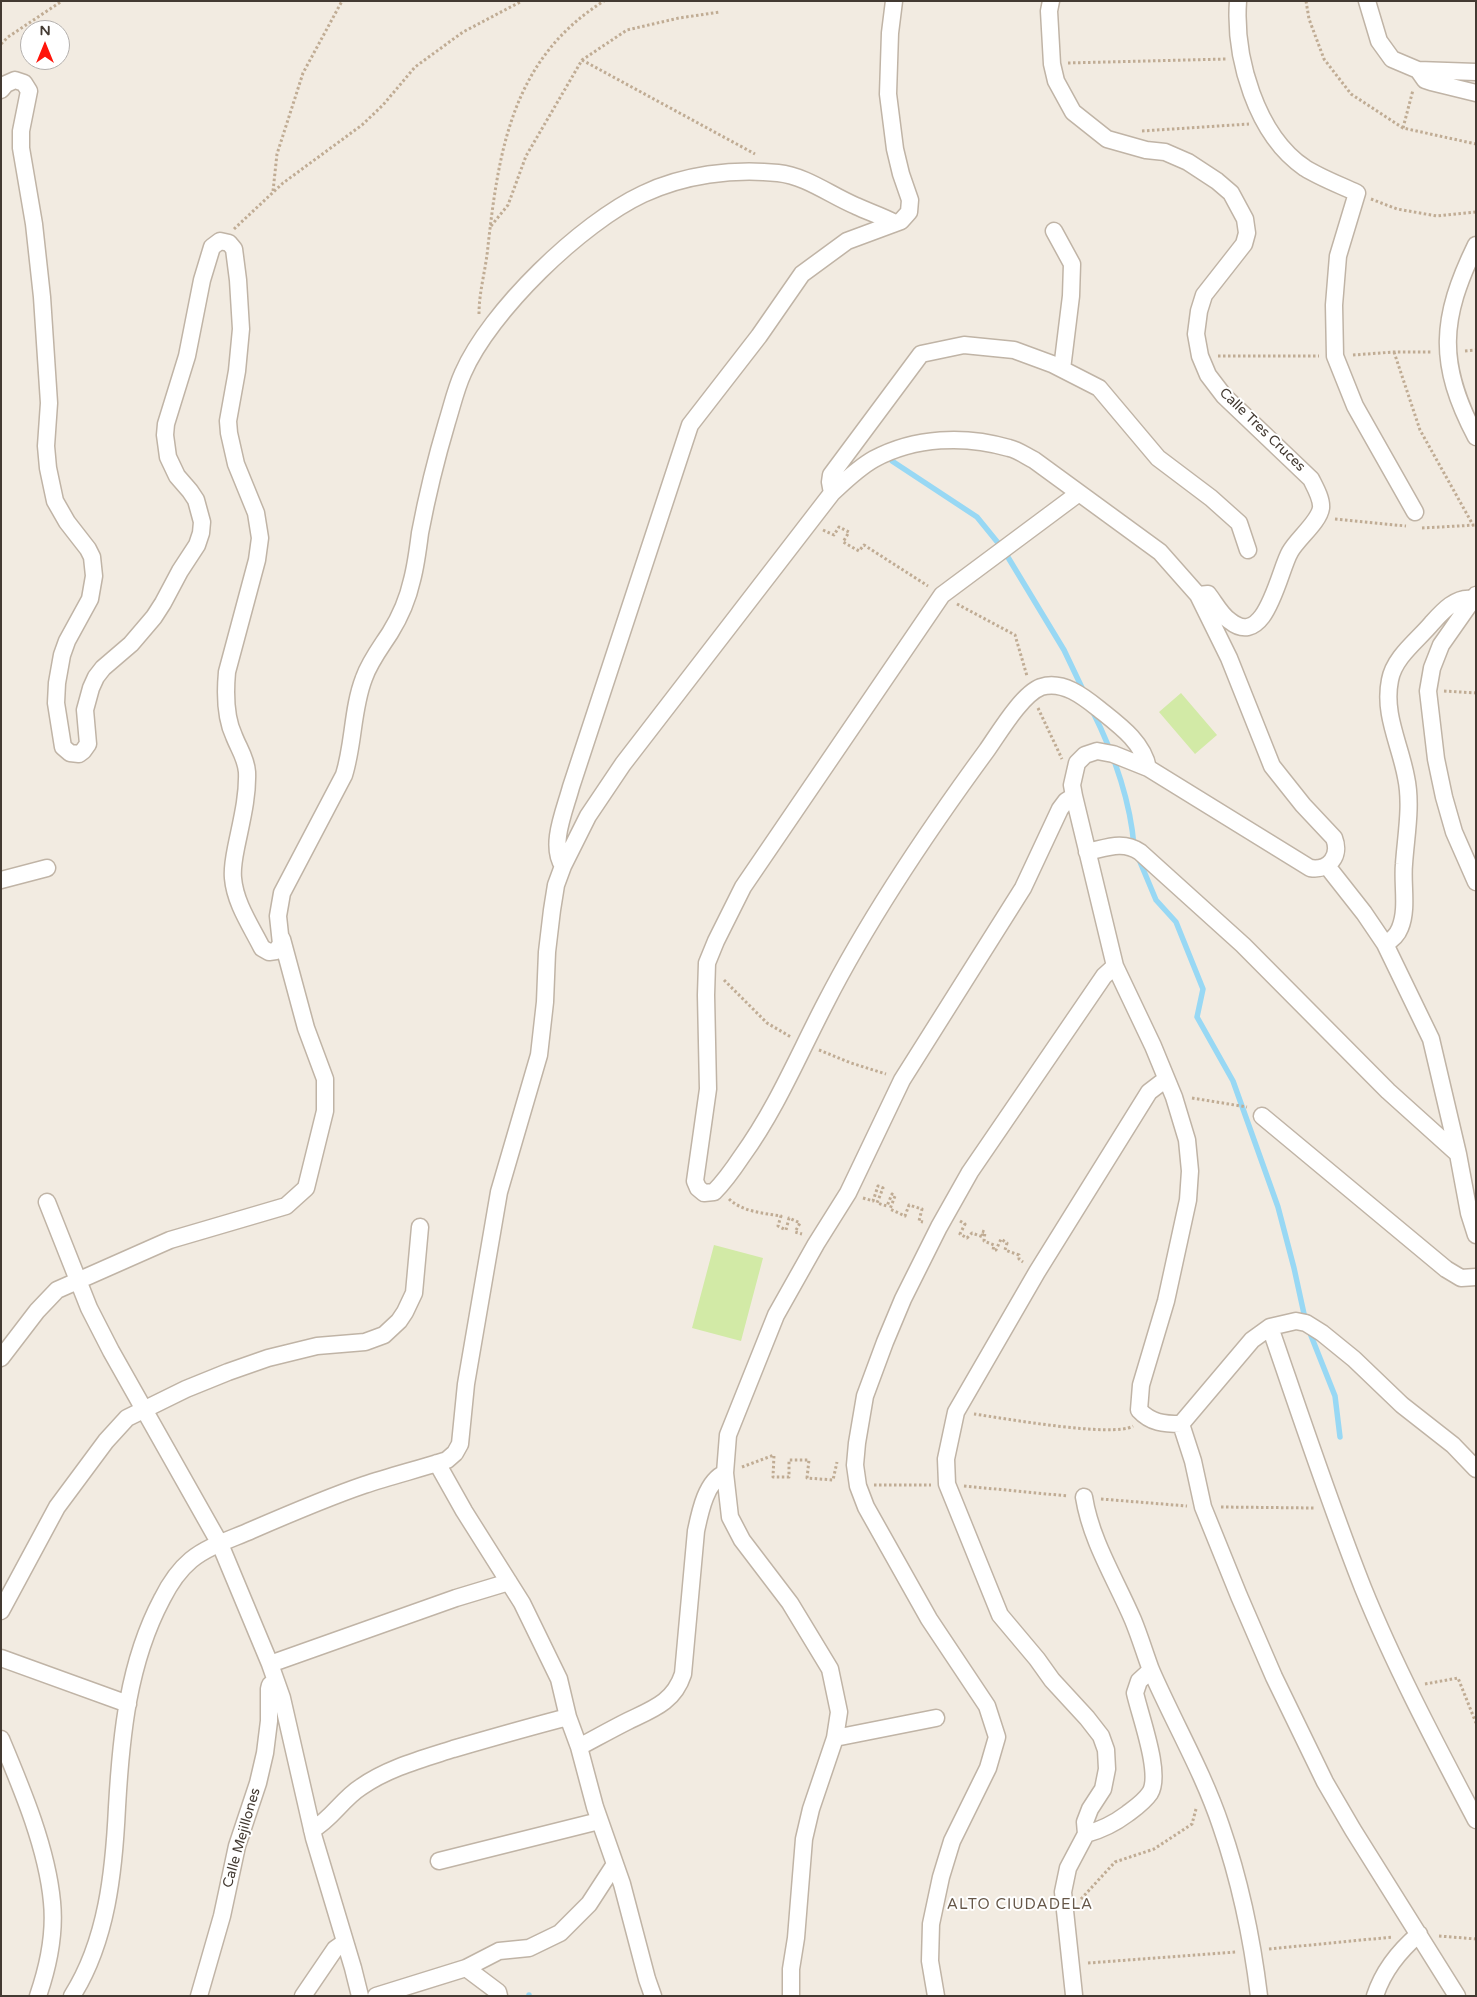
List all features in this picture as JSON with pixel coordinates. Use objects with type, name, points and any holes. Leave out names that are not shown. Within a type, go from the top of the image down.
[{"type":"street","points":[[563,866],[558,858],[557,848],[571,788],[690,425],[759,336],[802,274],[847,241],[906,217],[910,206],[895,149],[888,94],[889,41],[894,1]]},
{"type":"street","name":"Calle Tres Cruces","points":[[1050,1],[1052,64],[1056,81],[1073,112],[1107,139],[1146,150],[1165,152],[1188,162],[1217,181],[1231,194],[1246,219],[1247,233],[1244,244],[1204,295],[1199,311],[1196,334],[1200,356],[1208,375],[1224,396],[1311,479],[1319,496],[1321,507],[1317,518]]},
{"type":"street","points":[[1238,1],[1237,20],[1243,59],[1264,123],[1281,147],[1306,168],[1357,193],[1338,256],[1334,304],[1335,356],[1355,406],[1415,512]]},
{"type":"street","points":[[1367,1],[1379,41],[1392,59],[1418,70],[1476,72]]},
{"type":"street","points":[[1418,70],[1425,80],[1476,93]]},
{"type":"street","points":[[1,90],[6,84],[15,80],[24,83],[29,92],[23,116],[21,148],[34,224],[42,297],[50,403],[46,446],[48,468],[55,501],[67,522],[88,549],[93,567],[93,588],[90,599],[67,641],[58,668],[56,683],[56,703],[63,746],[70,753],[79,754],[88,744],[85,710],[96,677],[103,668],[131,644],[154,617],[199,539],[202,522],[200,511],[190,491],[172,467],[168,457],[165,435],[166,424],[192,338],[202,280],[212,248],[220,241],[225,241],[234,249],[241,330],[237,371],[229,414],[229,433],[236,464],[256,513],[260,538],[258,560],[229,663],[226,689],[229,721],[247,770],[246,792],[232,877],[240,905],[262,948],[269,952],[276,950],[280,948],[282,939]]},
{"type":"street","points":[[1,1358],[37,1311],[57,1290],[79,1282],[170,1240],[286,1206],[306,1188],[325,1111],[325,1079],[306,1028],[282,939],[278,916],[282,893],[344,775],[349,758],[360,688],[372,660],[391,631],[407,597],[431,485],[452,403],[462,374],[481,340],[526,286],[580,235],[642,195],[665,186],[714,174],[740,172],[780,173],[806,181],[837,198],[895,223]]},
{"type":"street","points":[[1054,231],[1072,264],[1071,296],[1062,369]]},
{"type":"street","points":[[1476,245],[1459,284],[1450,312],[1447,353],[1457,395],[1476,437]]},
{"type":"street","points":[[832,493],[831,474],[921,354],[964,345],[1014,350],[1062,369],[1099,388],[1158,458],[1211,498],[1239,523],[1248,550]]},
{"type":"street","points":[[72,1996],[92,1955],[101,1930],[116,1835],[119,1781],[128,1704],[140,1646],[166,1590],[191,1559],[220,1544],[298,1510],[364,1485],[437,1463],[456,1453],[460,1444],[466,1384],[499,1192],[539,1055],[552,910],[556,885],[563,866],[588,816],[623,764],[832,493],[850,476],[880,456],[895,449],[917,443],[945,440],[983,443],[1010,448],[1034,460],[1160,552],[1198,595],[1229,658],[1272,766],[1303,805],[1334,838],[1336,852],[1327,866],[1316,869],[1310,868],[1148,768],[1113,754],[1097,751],[1085,755],[1077,763],[1074,773],[1074,796],[1115,966],[1153,1046],[1180,1114],[1187,1140],[1190,1171],[1188,1200],[1166,1301],[1141,1385],[1139,1410],[1146,1418],[1167,1424],[1181,1424],[1252,1340],[1270,1327],[1296,1322],[1306,1323],[1322,1333],[1354,1359],[1402,1405],[1453,1445],[1476,1469]]},
{"type":"street","points":[[1079,493],[942,595],[743,887],[707,963],[708,1089],[695,1181],[698,1188],[704,1193],[714,1192],[754,1140],[789,1080],[825,1004],[861,940],[955,794],[1015,710],[1032,694],[1041,687],[1056,687],[1074,691],[1114,722],[1134,741],[1146,756],[1148,768]]},
{"type":"street","points":[[1198,595],[1208,594],[1230,622],[1245,627],[1253,625],[1265,613],[1288,554],[1317,518]]},
{"type":"street","points":[[1385,944],[1395,937],[1402,920],[1404,865],[1408,827],[1407,777],[1392,728],[1388,700],[1390,679],[1397,664],[1409,648],[1440,614],[1459,600],[1474,597]]},
{"type":"street","points":[[1474,597],[1441,645],[1432,668],[1428,691],[1436,759],[1444,797],[1454,832],[1476,882]]},
{"type":"street","points":[[791,1996],[791,1969],[796,1938],[804,1839],[811,1809],[835,1738],[839,1712],[830,1669],[790,1604],[742,1540],[730,1517],[725,1473],[728,1435],[776,1315],[848,1193],[902,1080],[1023,888],[1060,809],[1066,801],[1074,796]]},
{"type":"street","points":[[1087,852],[1122,845],[1134,848],[1140,852],[1243,945],[1388,1091],[1458,1154]]},
{"type":"street","points":[[1327,866],[1364,912],[1385,944],[1431,1039],[1458,1154],[1469,1213],[1476,1235]]},
{"type":"street","points":[[1,880],[47,868]]},
{"type":"street","points":[[936,1996],[930,1961],[931,1933],[941,1877],[952,1841],[988,1768],[997,1737],[987,1706],[929,1619],[866,1507],[858,1486],[855,1465],[865,1396],[903,1299],[939,1227],[970,1172],[1104,976],[1115,966]]},
{"type":"street","points":[[1074,1995],[1069,1964],[1063,1892],[1068,1868],[1086,1834],[1085,1822],[1090,1809],[1102,1789],[1107,1769],[1106,1750],[1101,1736],[1087,1718],[1052,1680],[1000,1615],[947,1484],[946,1459],[956,1412],[1037,1272],[1149,1092],[1166,1079]]},
{"type":"street","points":[[1262,1116],[1446,1269],[1461,1278],[1476,1277]]},
{"type":"street","points":[[46,1202],[89,1308],[111,1351],[220,1544],[270,1664],[276,1680],[312,1830],[360,1996]]},
{"type":"street","points":[[1,1611],[57,1507],[106,1441],[126,1418],[144,1408],[228,1372],[268,1358],[318,1346],[365,1342],[384,1335],[399,1321],[414,1293],[420,1227]]},
{"type":"street","points":[[1270,1327],[1333,1508],[1364,1589],[1407,1687],[1476,1820]]},
{"type":"street","points":[[1181,1424],[1193,1461],[1203,1507],[1274,1677],[1325,1782],[1457,1996]]},
{"type":"street","points":[[437,1463],[464,1512],[522,1603],[559,1679],[568,1717],[579,1747],[599,1821],[622,1884],[647,1979],[654,1996]]},
{"type":"street","points":[[579,1747],[654,1709],[667,1700],[679,1686],[683,1674],[699,1516],[713,1483],[719,1475],[725,1473]]},
{"type":"street","points":[[1084,1498],[1087,1517],[1133,1621],[1152,1670],[1202,1777],[1222,1826],[1235,1872],[1253,1951],[1259,1996]]},
{"type":"street","points":[[270,1664],[456,1598],[509,1582]]},
{"type":"street","points":[[1,1658],[128,1704]]},
{"type":"street","points":[[1086,1834],[1097,1831],[1122,1818],[1140,1804],[1151,1792],[1154,1772],[1135,1693],[1139,1682],[1152,1670]]},
{"type":"street","name":"Calle Mejillones","points":[[199,1996],[222,1916],[237,1846],[258,1782],[270,1721],[269,1689],[270,1685],[276,1680]]},
{"type":"street","points":[[312,1830],[331,1816],[342,1802],[360,1787],[381,1776],[420,1759],[568,1717]]},
{"type":"street","points":[[835,1738],[936,1718]]},
{"type":"street","points":[[1,1739],[33,1825],[47,1871],[52,1904],[50,1941],[38,1996]]},
{"type":"street","points":[[439,1862],[599,1821]]},
{"type":"street","points":[[376,1996],[466,1968],[499,1951],[529,1948],[560,1933],[589,1904],[614,1864]]},
{"type":"street","points":[[1375,1996],[1380,1978],[1404,1947],[1419,1934]]},
{"type":"street","points":[[303,1996],[335,1949],[345,1942]]},
{"type":"street","points":[[466,1968],[498,1992],[499,1996]]},
{"type":"path","points":[[1,44],[8,37],[62,1]]},
{"type":"path","points":[[273,192],[277,154],[303,73],[342,1]]},
{"type":"path","points":[[225,241],[241,221],[273,192],[362,124],[383,105],[415,67],[486,19],[522,1]]},
{"type":"path","points":[[481,340],[480,292],[487,260],[506,135],[512,117],[528,82],[548,52],[566,30],[604,1]]},
{"type":"path","points":[[1306,1],[1309,19],[1324,59],[1351,94],[1403,128],[1476,144]]},
{"type":"path","points":[[491,226],[508,205],[526,156],[582,60],[627,30],[679,18],[720,12]]},
{"type":"path","points":[[1052,64],[1243,59]]},
{"type":"path","points":[[582,60],[758,155]]},
{"type":"path","points":[[1403,128],[1418,70]]},
{"type":"path","points":[[1136,131],[1264,123]]},
{"type":"path","points":[[1357,193],[1397,209],[1437,216],[1476,212]]},
{"type":"path","points":[[1317,518],[1422,528],[1474,525],[1420,430],[1394,352]]},
{"type":"path","points":[[809,524],[834,535],[839,527],[849,532],[843,542],[858,551],[864,545],[942,595],[1015,635],[1032,694],[1061,758],[1074,773]]},
{"type":"path","points":[[1428,691],[1476,693]]},
{"type":"path","points":[[1213,1101],[1246,1106]]},
{"type":"path","points":[[717,1188],[735,1204],[748,1210],[782,1216],[778,1226],[786,1230],[789,1218],[800,1223],[795,1232],[805,1235],[807,1225],[823,1233]]},
{"type":"path","points":[[956,1412],[1103,1431],[1127,1430],[1146,1418]]},
{"type":"path","points":[[725,1473],[774,1455],[773,1477],[788,1477],[788,1460],[809,1460],[807,1478],[833,1480],[837,1460],[855,1465]]},
{"type":"path","points":[[858,1486],[947,1484],[1084,1498],[1203,1507],[1333,1508]]},
{"type":"path","points":[[1407,1687],[1458,1678],[1476,1723]]},
{"type":"path","points":[[1066,1916],[1115,1862],[1154,1849],[1192,1824],[1197,1806]]},
{"type":"path","points":[[1069,1964],[1253,1951],[1419,1934],[1476,1939]]},
{"type":"green space","points":[[1181,693],[1217,735],[1195,754],[1159,712]]},
{"type":"green space","points":[[714,1245],[763,1258],[741,1341],[692,1328]]},
{"type":"waterway","points":[[892,461],[977,517],[1003,549],[1064,650],[1084,692]]},
{"type":"waterway","points":[[1092,710],[1107,742],[1119,776],[1129,810],[1134,846]]},
{"type":"waterway","points":[[1138,857],[1156,900],[1176,922],[1203,989],[1197,1017],[1233,1081],[1278,1207],[1306,1323],[1335,1396],[1340,1437]]},
{"type":"district","name":"ALTO CIUDADELA","points":[[1020,1905]]}]
